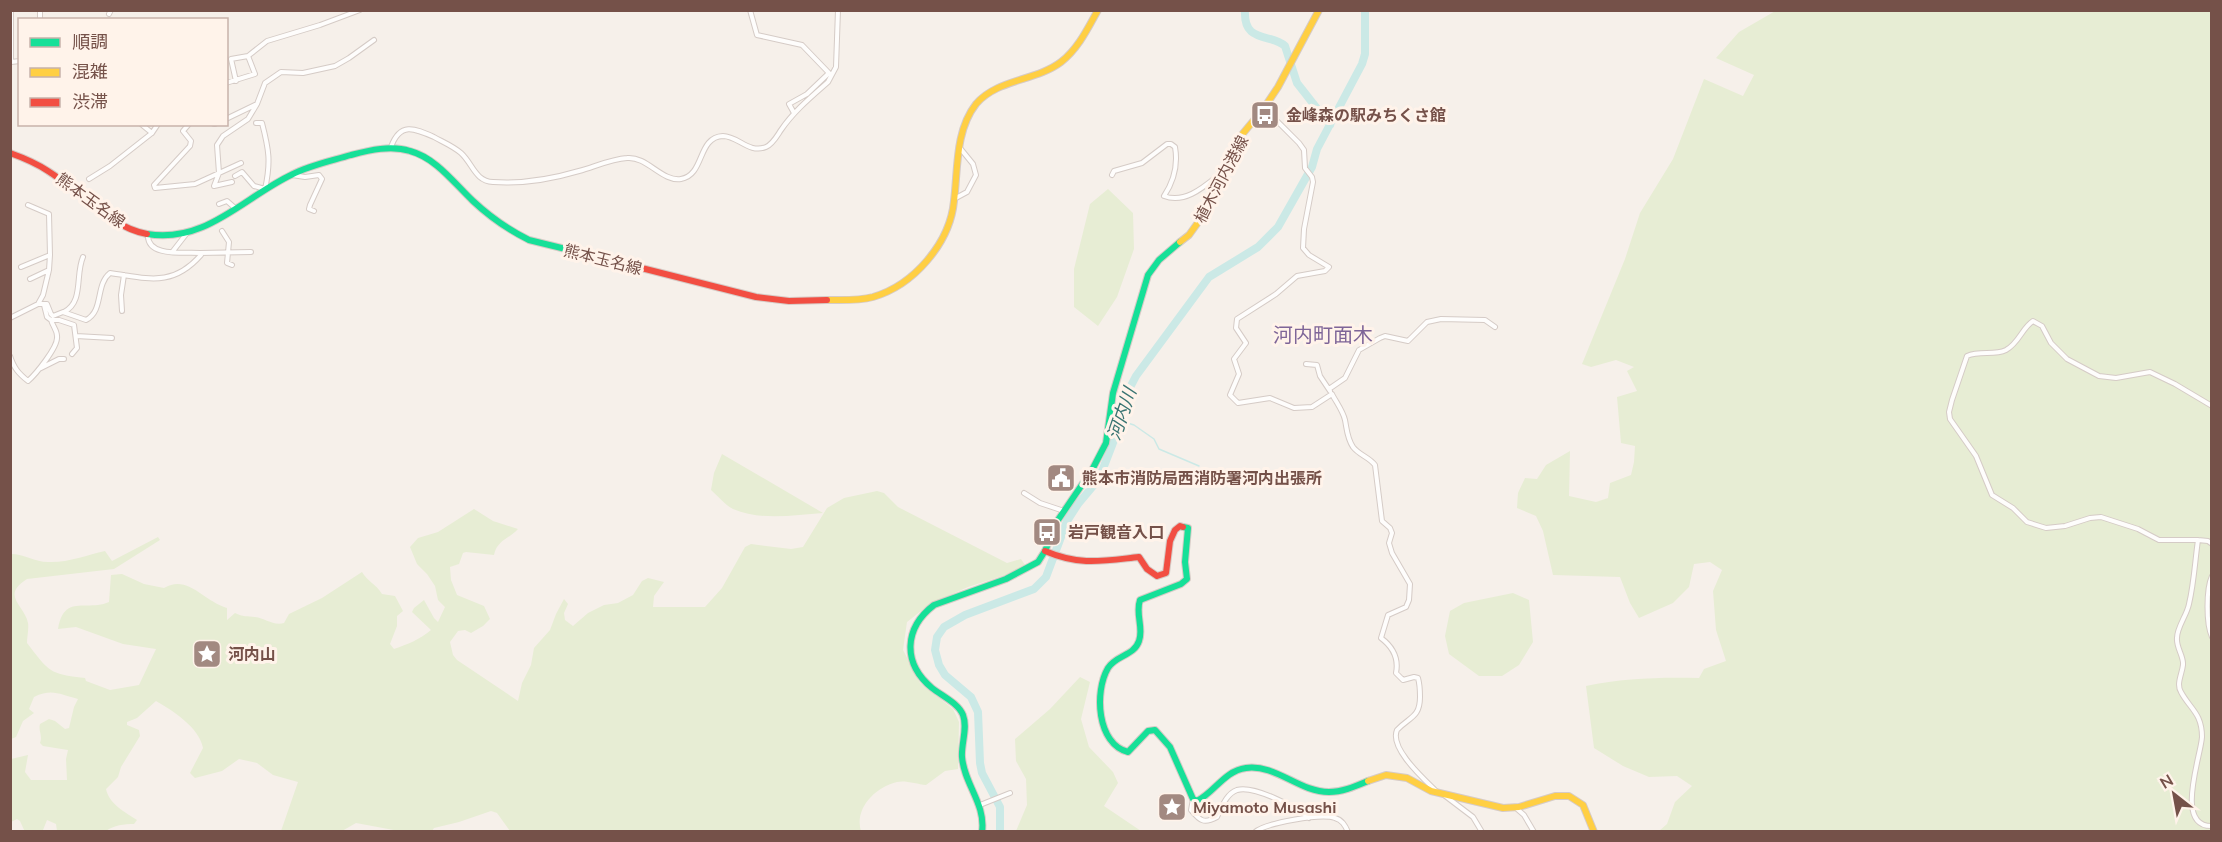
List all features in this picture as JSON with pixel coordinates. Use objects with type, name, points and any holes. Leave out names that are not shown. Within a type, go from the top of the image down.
[{"type":"main road","name":"熊本玉名線","points":[[10,153],[50,170],[119,222],[148,235],[168,236],[188,233],[206,226],[291,174],[318,164],[372,150],[391,148],[412,152],[427,159],[507,230],[529,240],[756,297],[789,301],[851,300],[873,297],[891,290],[939,249],[950,230],[964,124],[972,109],[980,99],[996,88],[1043,72],[1060,63],[1078,44],[1098,10]]},
{"type":"main road","name":"植木河内港線","points":[[982,831],[984,820],[980,805],[969,784],[962,759],[963,715],[955,705],[922,678],[912,657],[910,636],[914,626],[937,604],[1029,568],[1047,552],[1064,511],[1092,470],[1106,443],[1113,393],[1148,275],[1159,261],[1183,241],[1197,225],[1220,186],[1235,143],[1278,87],[1319,10]]},
{"type":"main road","points":[[1047,552],[1088,563],[1139,557],[1152,573],[1158,576],[1166,573],[1170,536],[1180,526],[1188,528],[1186,579],[1181,584],[1140,600],[1138,605],[1141,625],[1140,639],[1134,651],[1114,660],[1108,667],[1104,675],[1099,701],[1113,747],[1120,752],[1128,752],[1148,731],[1155,730],[1170,747],[1193,799],[1197,801],[1204,799],[1223,777],[1245,768],[1271,772],[1327,792],[1350,789],[1381,776],[1392,776],[1412,778],[1426,789],[1495,807],[1516,808],[1555,796],[1569,795],[1581,802],[1594,831]]},
{"type":"street","points":[[11,10],[11,62]]},
{"type":"street","points":[[236,81],[231,59],[248,56],[267,41],[320,26],[360,10]]},
{"type":"street","points":[[750,10],[758,35],[802,45],[829,73],[807,94],[789,104],[794,112]]},
{"type":"street","points":[[391,148],[397,134],[402,130],[421,130],[451,145],[486,182],[549,178],[624,158],[638,159],[668,177],[682,179],[693,172],[710,142],[723,136],[757,149],[772,143],[794,112],[833,75],[836,67],[838,10]]},
{"type":"street","points":[[232,182],[214,186],[219,174],[217,145],[223,136],[248,119],[265,83],[281,72],[303,72],[334,66],[374,40]]},
{"type":"street","points":[[228,83],[255,74],[248,56]]},
{"type":"street","points":[[228,118],[257,104]]},
{"type":"street","points":[[1264,108],[1304,150],[1305,168],[1312,177],[1303,248],[1309,255],[1329,267],[1324,271],[1297,276],[1268,300],[1237,319],[1236,328],[1246,344],[1234,359],[1239,374],[1230,395],[1238,403],[1270,398],[1294,408],[1312,407],[1345,378],[1359,350],[1380,338],[1386,336],[1408,341],[1427,322],[1441,320],[1485,320],[1495,327]]},
{"type":"street","points":[[235,176],[242,172],[254,186],[265,189],[270,162],[262,123],[256,123]]},
{"type":"street","points":[[143,126],[152,133]]},
{"type":"street","points":[[90,179],[152,133],[157,126]]},
{"type":"street","points":[[187,126],[183,131],[191,141],[190,146],[154,185],[155,188],[195,184],[241,163]]},
{"type":"street","points":[[1112,175],[1120,169],[1142,163],[1167,144],[1174,147],[1176,168],[1172,184],[1164,195],[1180,198],[1193,193],[1224,170]]},
{"type":"street","points":[[954,199],[967,192],[976,175],[974,164],[960,148]]},
{"type":"street","points":[[291,174],[306,177],[319,174],[322,179],[309,209],[314,211]]},
{"type":"street","points":[[219,204],[227,201],[235,208]]},
{"type":"street","points":[[10,318],[38,304],[43,295],[49,270],[49,213],[28,205]]},
{"type":"street","points":[[222,231],[229,242],[227,262],[232,265]]},
{"type":"street","points":[[173,251],[188,233]]},
{"type":"street","points":[[148,235],[151,247],[158,250],[200,253],[251,252]]},
{"type":"street","points":[[63,312],[83,321],[91,318],[95,314],[106,276],[110,273],[139,279],[170,276],[192,266],[201,255],[200,253]]},
{"type":"street","points":[[21,267],[50,255]]},
{"type":"street","points":[[38,304],[47,304],[53,316],[73,305],[76,299],[78,268],[83,257]]},
{"type":"street","points":[[30,279],[49,270]]},
{"type":"street","points":[[122,311],[121,295],[124,275]]},
{"type":"street","points":[[10,356],[13,368],[28,381],[55,349],[57,331],[47,317],[44,305]]},
{"type":"street","points":[[51,321],[59,320],[74,325],[77,348],[72,354]]},
{"type":"street","points":[[2211,406],[2150,372],[2116,378],[2099,376],[2067,359],[2051,343],[2042,326],[2033,321],[2013,345],[2004,351],[1975,352],[1967,356],[1949,412],[1956,430],[1976,456],[1992,495],[2013,508],[2027,522],[2046,528],[2101,517],[2131,526],[2159,540],[2198,540],[2211,544]]},
{"type":"street","points":[[76,336],[112,338]]},
{"type":"street","points":[[38,369],[64,359]]},
{"type":"street","points":[[1306,364],[1317,365],[1320,376],[1345,420],[1345,430],[1353,447],[1357,452],[1370,458],[1375,465],[1382,520],[1390,528],[1392,533],[1389,543],[1392,553],[1410,584],[1406,607],[1388,615],[1381,638],[1393,650],[1398,664],[1396,673],[1403,680],[1418,678],[1420,685],[1420,707],[1414,717],[1397,730],[1395,740],[1416,771],[1439,792],[1473,817],[1482,831]]},
{"type":"street","points":[[1024,493],[1040,503],[1064,511]]},
{"type":"street","points":[[2198,540],[2189,606],[2177,637],[2183,664],[2181,692],[2194,708],[2201,726],[2202,738],[2192,788],[2191,806],[2198,821],[2203,825],[2211,826]]},
{"type":"street","points":[[2211,576],[2208,625],[2211,637]]},
{"type":"street","points":[[1193,799],[1191,810],[1203,822],[1217,817],[1227,797],[1238,790],[1252,790],[1263,794],[1297,809],[1309,818]]},
{"type":"street","points":[[980,805],[1010,793]]},
{"type":"street","points":[[1516,808],[1524,815],[1534,831]]},
{"type":"street","points":[[1255,831],[1262,826],[1309,818],[1333,817],[1341,821],[1348,831]]},
{"type":"green space","points":[[1777,10],[2211,11],[2211,831],[1659,831],[1667,824],[1675,802],[1692,786],[1677,776],[1649,777],[1623,766],[1594,748],[1586,686],[1642,679],[1699,678],[1704,669],[1726,661],[1716,630],[1713,591],[1722,570],[1710,562],[1694,564],[1689,587],[1673,603],[1639,618],[1630,603],[1620,577],[1553,575],[1543,531],[1536,516],[1517,508],[1518,493],[1525,478],[1537,479],[1546,465],[1570,451],[1569,496],[1596,502],[1608,498],[1610,483],[1631,475],[1635,446],[1621,443],[1617,397],[1637,391],[1627,371],[1634,367],[1616,360],[1591,367],[1582,364],[1625,259],[1640,213],[1673,159],[1704,79],[1743,96],[1754,75],[1716,58],[1739,32]]},
{"type":"green space","points":[[1108,189],[1133,213],[1134,249],[1117,297],[1098,326],[1074,307],[1074,269],[1090,204]]},
{"type":"green space","points":[[722,454],[823,513],[766,516],[733,509],[711,490],[714,473]]},
{"type":"green space","points":[[877,491],[884,493],[898,507],[1007,563],[1021,559],[1027,568],[968,587],[930,604],[907,622],[903,650],[920,683],[953,709],[959,722],[958,769],[945,771],[926,785],[900,782],[881,789],[868,800],[864,807],[860,823],[861,831],[510,831],[497,813],[491,811],[434,828],[432,831],[399,831],[356,823],[342,831],[281,831],[298,782],[273,775],[257,763],[239,759],[222,771],[195,778],[190,773],[203,748],[201,740],[184,720],[156,701],[137,718],[127,722],[127,725],[139,730],[140,736],[121,767],[118,777],[106,789],[114,803],[137,820],[134,824],[119,825],[106,831],[57,831],[56,824],[47,820],[43,830],[25,832],[20,821],[17,819],[11,822],[11,759],[28,755],[25,772],[31,780],[67,780],[68,750],[43,746],[40,743],[40,724],[49,719],[65,729],[69,728],[78,699],[52,693],[34,697],[29,709],[34,713],[23,721],[16,737],[11,739],[11,554],[43,562],[55,562],[105,551],[112,561],[158,537],[160,540],[114,569],[27,579],[15,591],[16,601],[28,623],[27,643],[45,665],[56,673],[85,678],[86,681],[110,690],[139,685],[156,649],[123,644],[76,627],[58,629],[65,611],[71,607],[101,605],[109,602],[111,575],[122,574],[144,584],[164,588],[181,584],[188,586],[218,605],[227,608],[227,620],[235,613],[280,624],[284,623],[289,614],[322,598],[362,572],[382,594],[395,596],[403,611],[397,616],[397,626],[390,644],[394,649],[418,639],[431,630],[412,612],[414,608],[424,600],[438,622],[445,607],[438,600],[435,586],[417,564],[410,547],[418,538],[438,532],[474,509],[493,521],[518,529],[498,546],[494,555],[466,552],[463,553],[459,564],[450,567],[451,580],[457,595],[484,606],[490,619],[471,633],[465,630],[458,631],[450,642],[453,655],[457,660],[518,701],[522,683],[531,665],[534,648],[550,630],[564,599],[568,604],[564,613],[565,620],[573,626],[588,613],[604,605],[618,603],[633,595],[642,581],[648,578],[664,582],[654,596],[653,607],[705,607],[722,588],[745,547],[751,544],[791,549],[803,547],[827,508],[844,498]]},
{"type":"green space","points":[[1513,593],[1529,600],[1533,642],[1519,665],[1502,676],[1479,676],[1449,654],[1445,636],[1450,611],[1464,603]]},
{"type":"green space","points":[[1080,677],[1090,682],[1081,719],[1089,747],[1113,772],[1118,783],[1104,806],[1141,831],[1016,831],[1027,805],[1026,779],[1016,761],[1015,739],[1050,709]]},
{"type":"waterway","points":[[1245,10],[1248,28],[1253,33],[1285,46],[1297,83],[1330,125]]},
{"type":"waterway","name":"河内川","points":[[1000,832],[1000,807],[982,773],[980,763],[978,712],[971,697],[945,675],[939,665],[935,650],[937,637],[944,627],[965,615],[1034,589],[1046,577],[1067,521],[1099,479],[1116,435],[1123,401],[1136,376],[1209,277],[1258,247],[1278,227],[1312,167],[1317,149],[1362,64],[1365,54],[1365,10]]},
{"type":"waterway","points":[[1118,420],[1134,425],[1154,439],[1159,449],[1199,466]]},
{"type":"traffic: fast","points":[[147,234],[168,235],[205,226],[306,168],[366,151],[395,148],[410,151],[428,159],[486,212],[529,240],[602,258]]},
{"type":"traffic: fast","points":[[982,832],[981,812],[962,757],[965,725],[963,715],[954,703],[932,688],[915,668],[912,657],[912,635],[924,614],[934,605],[1006,579],[1038,562],[1058,520],[1092,470],[1106,443],[1113,393],[1148,275],[1159,260],[1180,242]]},
{"type":"traffic: fast","points":[[1183,527],[1188,528],[1185,562],[1187,579],[1181,584],[1140,600],[1138,610],[1141,631],[1137,646],[1111,664],[1104,678],[1101,690],[1101,716],[1110,739],[1118,747],[1128,752],[1148,731],[1155,730],[1170,747],[1193,799],[1197,801],[1226,777],[1246,768],[1267,770],[1318,791],[1334,792],[1368,781]]},
{"type":"traffic: slow","points":[[827,300],[873,297],[902,283],[916,272],[937,247],[951,217],[961,138],[964,126],[976,104],[995,90],[1040,73],[1061,62],[1078,45],[1098,10]]},
{"type":"traffic: slow","points":[[1180,242],[1189,235],[1207,210],[1220,186],[1235,143],[1278,87],[1319,10]]},
{"type":"traffic: slow","points":[[1368,781],[1386,775],[1407,778],[1431,791],[1503,808],[1519,807],[1555,796],[1569,796],[1583,805],[1594,832]]},
{"type":"traffic: jam","points":[[10,153],[48,171],[120,224],[147,234]]},
{"type":"traffic: jam","points":[[602,258],[756,297],[789,301],[827,300]]},
{"type":"traffic: jam","points":[[1045,551],[1080,561],[1139,557],[1147,569],[1157,576],[1166,573],[1170,541],[1175,530],[1180,526],[1183,527]]},
{"type":"place","name":"金峰森の駅みちくさ館","points":[[1265,115]]},
{"type":"place","name":"熊本市消防局西消防署河内出張所","points":[[1061,478]]},
{"type":"place","name":"岩戸観音入口","points":[[1047,532]]},
{"type":"place","name":"河内山","points":[[207,654]]},
{"type":"place","name":"Miyamoto Musashi","points":[[1172,807]]},
{"type":"district","name":"河内町面木","points":[[1323,335]]}]
